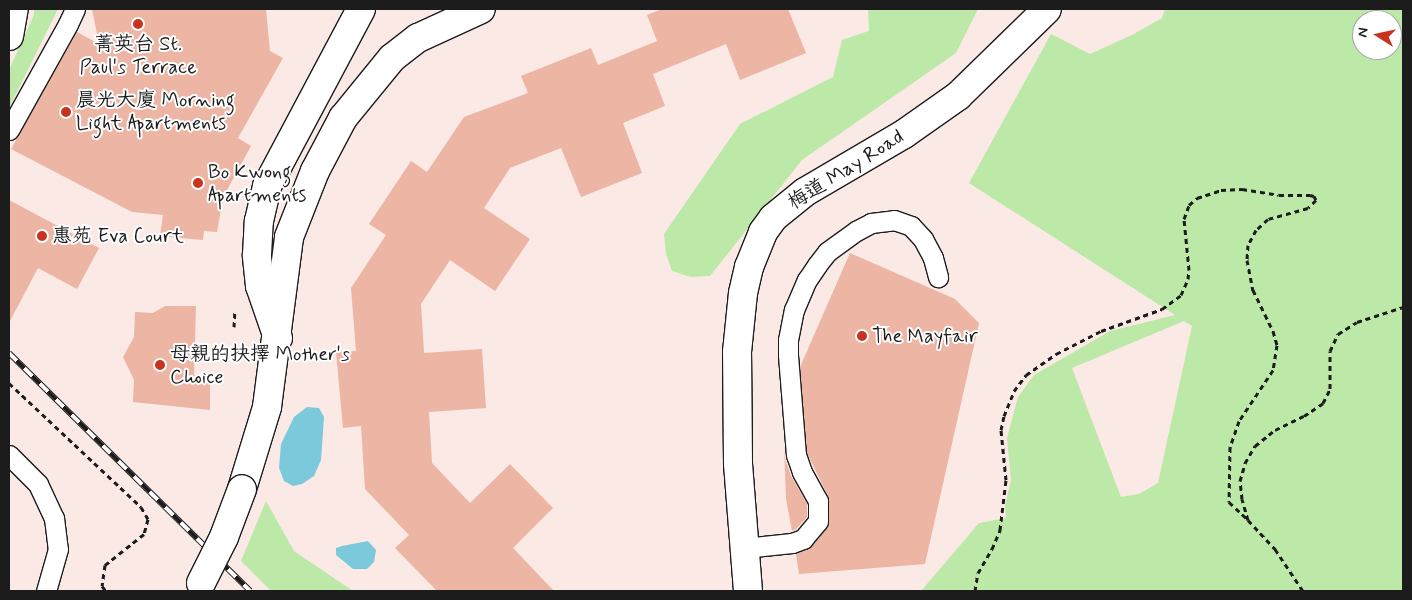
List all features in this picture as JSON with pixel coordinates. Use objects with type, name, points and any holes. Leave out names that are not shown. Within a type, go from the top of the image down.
[{"type":"street","points":[[9,36],[14,9]]},
{"type":"street","points":[[278,338],[260,286],[257,255],[259,222],[267,186],[362,9]]},
{"type":"street","points":[[198,587],[224,537],[242,489],[267,407],[278,338],[290,237],[315,171],[343,118],[392,58],[404,47],[459,18],[481,9]]},
{"type":"street","name":"梅道 May Road","points":[[748,591],[738,453],[736,352],[743,293],[749,267],[763,232],[773,218],[805,192],[904,134],[958,96],[1047,9]]},
{"type":"lane","points":[[9,130],[68,24],[74,9]]},
{"type":"lane","points":[[744,548],[792,543],[803,539],[818,521],[818,501],[802,472],[796,455],[788,355],[789,332],[794,310],[799,296],[817,265],[827,252],[856,231],[871,223],[894,220],[911,226],[923,238],[933,258],[938,277]]},
{"type":"lane","points":[[14,460],[38,484],[48,502],[58,534],[58,549],[46,591]]},
{"type":"path","points":[[975,591],[978,573],[996,543],[1000,530],[1006,480],[1002,430],[1009,402],[1020,380],[1056,354],[1101,331],[1162,309],[1176,300],[1181,295],[1188,279],[1189,253],[1184,219],[1189,205],[1197,198],[1230,189],[1288,195],[1310,195],[1314,196],[1316,200],[1308,208],[1268,219],[1256,230],[1248,245],[1247,260],[1253,290],[1273,331],[1277,346],[1273,370],[1239,421],[1230,447],[1229,502],[1275,549],[1303,591]]},
{"type":"path","points":[[1248,520],[1242,499],[1240,481],[1245,463],[1255,446],[1275,430],[1304,416],[1323,403],[1330,389],[1332,344],[1342,329],[1403,307]]},
{"type":"path","points":[[9,383],[141,507],[148,519],[144,534],[105,565],[102,586],[106,591]]},
{"type":"green space","points":[[34,9],[58,9],[9,108],[9,70],[34,15]]},
{"type":"green space","points":[[868,9],[978,9],[956,53],[802,160],[710,276],[691,277],[672,271],[666,254],[664,234],[740,124],[833,77],[842,40],[869,31]]},
{"type":"green space","points":[[1165,9],[1403,9],[1403,591],[921,591],[979,523],[1006,518],[1005,505],[1011,480],[1007,438],[1018,397],[1034,375],[1110,331],[1175,315],[969,183],[1051,34],[1090,54],[1132,35],[1162,18]],"holes":[[[1184,321],[1192,326],[1158,483],[1139,494],[1121,497],[1072,368]]]},
{"type":"green space","points":[[266,501],[294,551],[353,591],[271,591],[241,561]]},
{"type":"water","points":[[307,407],[319,408],[324,417],[321,460],[314,476],[302,484],[293,486],[284,481],[279,468],[281,444],[294,417]]},
{"type":"water","points":[[368,541],[376,550],[374,562],[367,569],[353,569],[336,555],[336,548]]},
{"type":"building","points":[[92,9],[266,9],[270,51],[283,58],[238,138],[251,146],[227,190],[222,204],[217,232],[204,231],[203,240],[160,236],[163,215],[132,212],[11,149],[77,32],[99,44]]},
{"type":"building","points":[[662,9],[788,9],[806,53],[740,80],[726,44],[653,74],[665,106],[623,123],[642,173],[581,197],[561,148],[510,168],[484,208],[530,239],[495,291],[450,260],[421,304],[424,353],[482,349],[486,408],[429,412],[432,463],[470,503],[510,464],[553,508],[513,548],[554,591],[437,591],[395,548],[409,535],[365,489],[361,426],[343,428],[336,352],[356,351],[351,288],[386,235],[369,224],[411,161],[427,172],[464,117],[528,93],[521,76],[591,48],[598,65],[657,41],[647,15]]},
{"type":"building","name":"惠苑 Eva Court","points":[[9,200],[99,248],[77,289],[38,268],[9,323]]},
{"type":"building","points":[[850,253],[955,299],[979,323],[925,564],[799,574],[796,554],[812,546],[827,528],[829,521],[828,496],[807,453],[800,367]]},
{"type":"building","name":"母親的抉擇 Mother's Choice","points":[[165,306],[196,306],[194,375],[210,378],[210,410],[133,402],[134,380],[123,357],[134,337],[135,312],[153,313]]},
{"type":"building","points":[[784,445],[785,459],[791,476],[807,504],[807,517],[792,531],[786,499]]},
{"type":"railway","points":[[9,353],[250,591]]},
{"type":"place","name":"菁英台 St. Paul's Terrace","points":[[138,24]]},
{"type":"place","name":"晨光大廈 Morning Light Apartments","points":[[66,112]]},
{"type":"place","name":"Bo Kwong Apartments","points":[[198,183]]},
{"type":"place","name":"惠苑 Eva Court","points":[[42,236]]},
{"type":"place","name":"The Mayfair","points":[[862,336]]},
{"type":"place","name":"母親的抉擇 Mother's Choice","points":[[160,365]]}]
